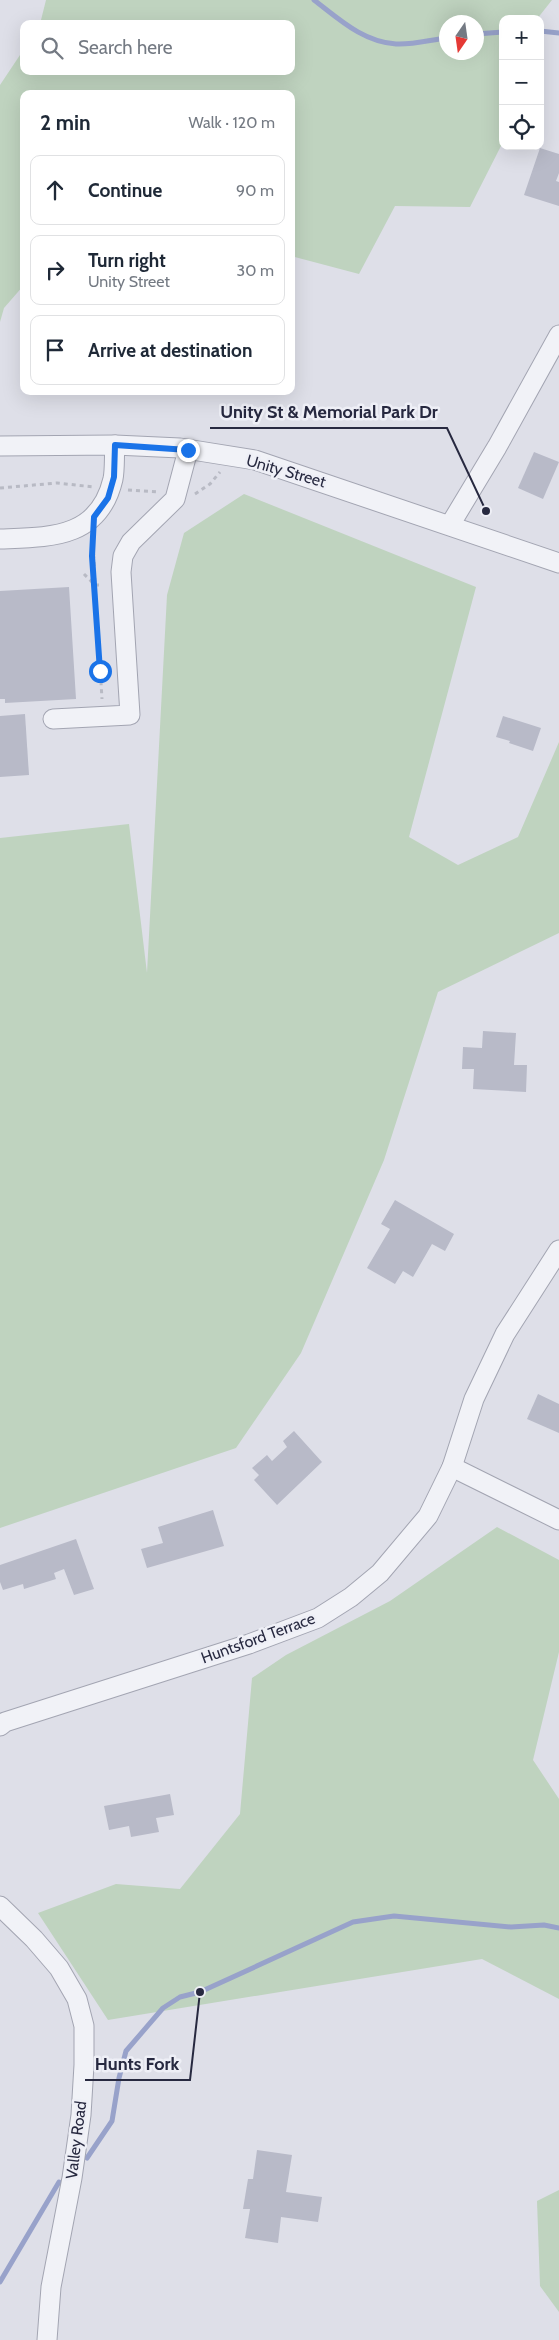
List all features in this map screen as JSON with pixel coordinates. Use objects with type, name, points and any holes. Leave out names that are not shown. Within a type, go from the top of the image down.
[{"type":"street","points":[[450,525],[497,447],[559,335]]},
{"type":"street","points":[[0,540],[48,537],[74,531],[94,517],[108,498],[114,477],[115,445]]},
{"type":"street","name":"Unity Street","points":[[0,446],[115,445],[188,450],[255,460],[559,563]]},
{"type":"street","points":[[53,719],[130,715],[121,572],[123,556],[131,542],[175,499],[188,450]]},
{"type":"street","name":"Huntsford Terrace","points":[[0,1726],[5,1722],[249,1644],[318,1618],[351,1597],[380,1573],[428,1516],[452,1468],[474,1399],[505,1334],[559,1250]]},
{"type":"street","points":[[452,1468],[559,1520]]},
{"type":"street","name":"Valley Road","points":[[0,1906],[34,1939],[59,1968],[76,1999],[84,2026],[81,2115],[72,2178],[51,2287],[47,2340]]},
{"type":"path","points":[[0,488],[57,483],[110,489]]},
{"type":"path","points":[[94,517],[92,556],[97,585],[102,705]]},
{"type":"path","points":[[84,574],[97,585]]},
{"type":"green space","points":[[46,0],[552,0],[540,15],[499,15],[499,150],[470,207],[395,206],[359,274],[295,257],[295,90],[20,90],[20,290],[4,308],[0,322],[0,85],[20,55],[20,75],[295,75],[295,20],[41,20]]},
{"type":"green space","points":[[244,494],[476,587],[409,837],[458,865],[518,837],[559,742],[559,933],[438,992],[384,1160],[301,1353],[236,1448],[0,1528],[0,838],[129,824],[147,973],[167,595],[184,533]]},
{"type":"green space","points":[[497,1527],[559,1560],[559,1652],[533,1760],[559,1799],[559,1999],[482,1959],[108,2020],[38,1913],[116,1884],[180,1889],[240,1814],[252,1678],[286,1655],[390,1601]]},
{"type":"green space","points":[[559,2190],[559,2312],[540,2286],[537,2201]]},
{"type":"building","points":[[544,149],[559,154],[559,173],[556,181],[559,182],[559,206],[524,195],[539,150]]},
{"type":"building","points":[[534,452],[559,462],[543,499],[518,488]]},
{"type":"building","points":[[69,587],[76,699],[5,703],[5,699],[0,699],[0,591]]},
{"type":"building","points":[[25,714],[29,775],[0,777],[0,716]]},
{"type":"building","points":[[503,716],[541,728],[533,751],[496,737]]},
{"type":"building","points":[[483,1031],[516,1033],[514,1065],[527,1065],[526,1092],[473,1089],[474,1069],[462,1069],[463,1047],[482,1048]]},
{"type":"building","points":[[395,1200],[454,1234],[445,1251],[432,1244],[413,1277],[403,1271],[395,1284],[367,1268],[390,1229],[381,1224]]},
{"type":"building","points":[[538,1394],[559,1404],[559,1433],[527,1419]]},
{"type":"building","points":[[294,1431],[322,1462],[277,1505],[254,1480],[259,1475],[252,1468],[267,1455],[272,1461],[287,1447],[283,1441]]},
{"type":"building","points":[[213,1510],[224,1546],[147,1568],[141,1549],[163,1543],[158,1527]]},
{"type":"building","points":[[76,1539],[94,1589],[74,1595],[64,1569],[54,1573],[56,1579],[24,1589],[23,1584],[3,1590],[0,1582],[0,1565]]},
{"type":"building","points":[[170,1794],[174,1815],[156,1818],[159,1832],[131,1837],[129,1826],[109,1830],[104,1806]]},
{"type":"building","points":[[257,2150],[292,2155],[286,2192],[322,2197],[318,2222],[281,2217],[278,2243],[245,2238],[250,2209],[243,2209],[248,2179],[253,2179]]},
{"type":"waterway","points":[[314,0],[342,22],[373,39],[396,44],[439,39]]},
{"type":"waterway","points":[[544,31],[559,33]]},
{"type":"waterway","points":[[484,33],[499,32]]},
{"type":"waterway","points":[[87,2158],[112,2121],[119,2078],[126,2051],[163,2008],[180,1997],[200,1992],[353,1922],[394,1916],[511,1927],[544,1925],[559,1928]]},
{"type":"waterway","points":[[0,2282],[59,2182]]},
{"type":"place","name":"Unity St & Memorial Park Dr","points":[[486,511]]},
{"type":"place","name":"Hunts Fork","points":[[200,1992]]},
{"type":"route","points":[[100,671],[92,556],[94,517],[108,498],[114,477],[115,445],[188,450]]}]
